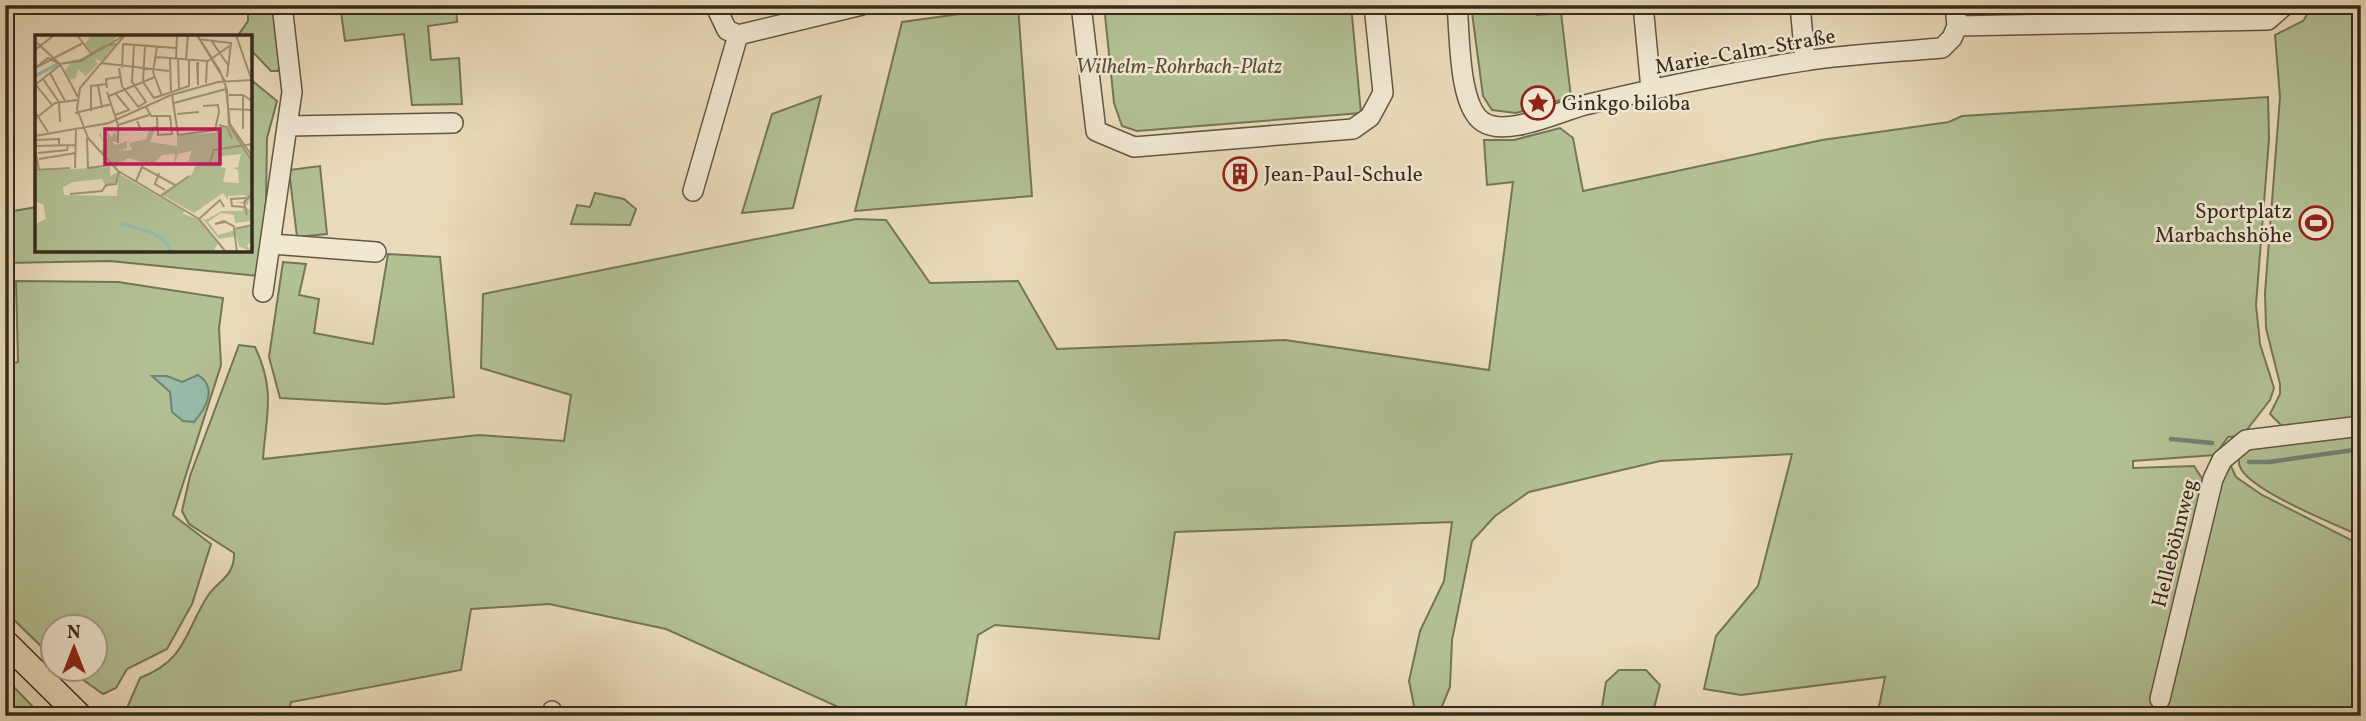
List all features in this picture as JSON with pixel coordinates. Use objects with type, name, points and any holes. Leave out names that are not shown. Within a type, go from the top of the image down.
[{"type":"main road","points":[[5,642],[80,716]]},
{"type":"street","points":[[263,292],[292,92],[282,5]]},
{"type":"street","points":[[715,5],[727,30],[738,35],[862,5]]},
{"type":"street","points":[[1081,5],[1096,131],[1134,147],[1353,129],[1370,117],[1382,93],[1374,5]]},
{"type":"street","name":"Marie-Calm-Straße","points":[[1457,5],[1469,104],[1480,120],[1495,128],[1521,126],[1561,110],[1651,89],[1805,60],[1942,48],[1957,26]]},
{"type":"street","points":[[1643,5],[1651,89]]},
{"type":"street","points":[[1800,5],[1805,60]]},
{"type":"street","points":[[1955,5],[1957,26],[2121,14],[2268,20],[2285,5]]},
{"type":"street","points":[[693,191],[738,35]]},
{"type":"street","points":[[288,127],[453,123]]},
{"type":"street","points":[[272,244],[376,252]]},
{"type":"street","name":"Helleböhnweg","points":[[2160,699],[2213,479],[2222,460],[2246,440],[2361,426]]},
{"type":"green space","points":[[248,5],[274,5],[283,61],[278,71],[271,71],[252,51],[252,35],[239,34],[248,21]]},
{"type":"green space","points":[[340,5],[456,5],[457,22],[428,26],[431,60],[459,58],[462,104],[412,105],[404,34],[345,41]]},
{"type":"green space","name":"Wilhelm-Rohrbach-Platz","points":[[1104,5],[1351,5],[1361,113],[1137,131],[1122,126],[1114,103]]},
{"type":"green space","points":[[1471,5],[1535,5],[1537,15],[1561,13],[1571,97],[1516,113],[1492,110],[1483,96]]},
{"type":"green space","name":"Sportplatz Marbachshöhe","points":[[2313,5],[2361,5],[2361,422],[2283,427],[2270,414],[2280,394],[2280,384],[2266,328],[2265,293],[2280,97],[2275,35],[2303,21]]},
{"type":"green space","points":[[1018,6],[1032,196],[855,211],[902,22]]},
{"type":"green space","points":[[252,81],[277,101],[267,138],[266,202],[258,276],[110,261],[5,263],[5,160],[13,211],[35,207],[35,252],[252,252]]},
{"type":"green space","points":[[821,96],[793,208],[742,213],[772,114]]},
{"type":"green space","points":[[2268,97],[2269,139],[2256,305],[2260,344],[2274,388],[2270,400],[2242,436],[2228,437],[2215,455],[2133,461],[2133,468],[2194,466],[2205,483],[2151,716],[1877,716],[1885,677],[1741,695],[1704,689],[1716,636],[1758,586],[1792,454],[1660,461],[1529,492],[1495,516],[1472,541],[1452,640],[1450,687],[1438,716],[1416,716],[1409,681],[1420,631],[1444,581],[1452,522],[1175,532],[1159,639],[995,625],[978,635],[964,716],[858,716],[666,629],[549,604],[471,609],[461,670],[291,702],[288,716],[136,716],[127,708],[140,678],[167,663],[175,654],[207,597],[232,568],[234,553],[189,524],[182,511],[190,476],[239,345],[255,347],[266,377],[268,403],[263,459],[479,435],[564,441],[571,395],[481,368],[483,294],[856,219],[886,220],[930,283],[1018,281],[1057,349],[1285,340],[1489,370],[1513,182],[1487,185],[1484,140],[1514,140],[1560,128],[1573,138],[1583,191],[1822,140],[1949,122],[1962,116]]},
{"type":"green space","points":[[320,166],[327,234],[297,237],[289,170]]},
{"type":"green space","points":[[595,193],[624,199],[636,209],[630,225],[571,224],[577,205],[590,207]]},
{"type":"green space","points":[[388,254],[440,257],[454,397],[386,404],[280,398],[269,357],[283,262],[306,264],[299,295],[319,299],[314,333],[373,344]]},
{"type":"green space","points":[[16,281],[118,282],[223,298],[219,328],[221,365],[173,515],[211,544],[192,604],[167,649],[127,669],[116,688],[103,694],[86,682],[108,682],[108,612],[38,612],[38,643],[5,611],[5,365],[18,362]]},
{"type":"green space","points":[[2361,431],[2361,536],[2278,497],[2249,478],[2239,465],[2239,453],[2249,446]]},
{"type":"green space","points":[[2229,462],[2236,477],[2262,495],[2361,545],[2361,716],[2162,716],[2214,490]]},
{"type":"green space","points":[[1619,670],[1646,670],[1660,685],[1652,716],[1608,716],[1602,707],[1606,682]]},
{"type":"green space","points":[[5,680],[42,716],[20,716],[7,698]]},
{"type":"shaded area","points":[[198,375],[208,386],[208,398],[194,422],[183,421],[172,412],[170,392],[152,376],[167,376],[182,382]]},
{"type":"waterway","points":[[2171,439],[2212,443]]},
{"type":"waterway","points":[[2249,462],[2269,462],[2361,449]]},
{"type":"place","name":"Ginkgo biloba","points":[[1538,103]]},
{"type":"place","name":"Jean-Paul-Schule","points":[[1240,174]]},
{"type":"place","name":"Sportplatz Marbachshöhe","points":[[2316,223]]}]
